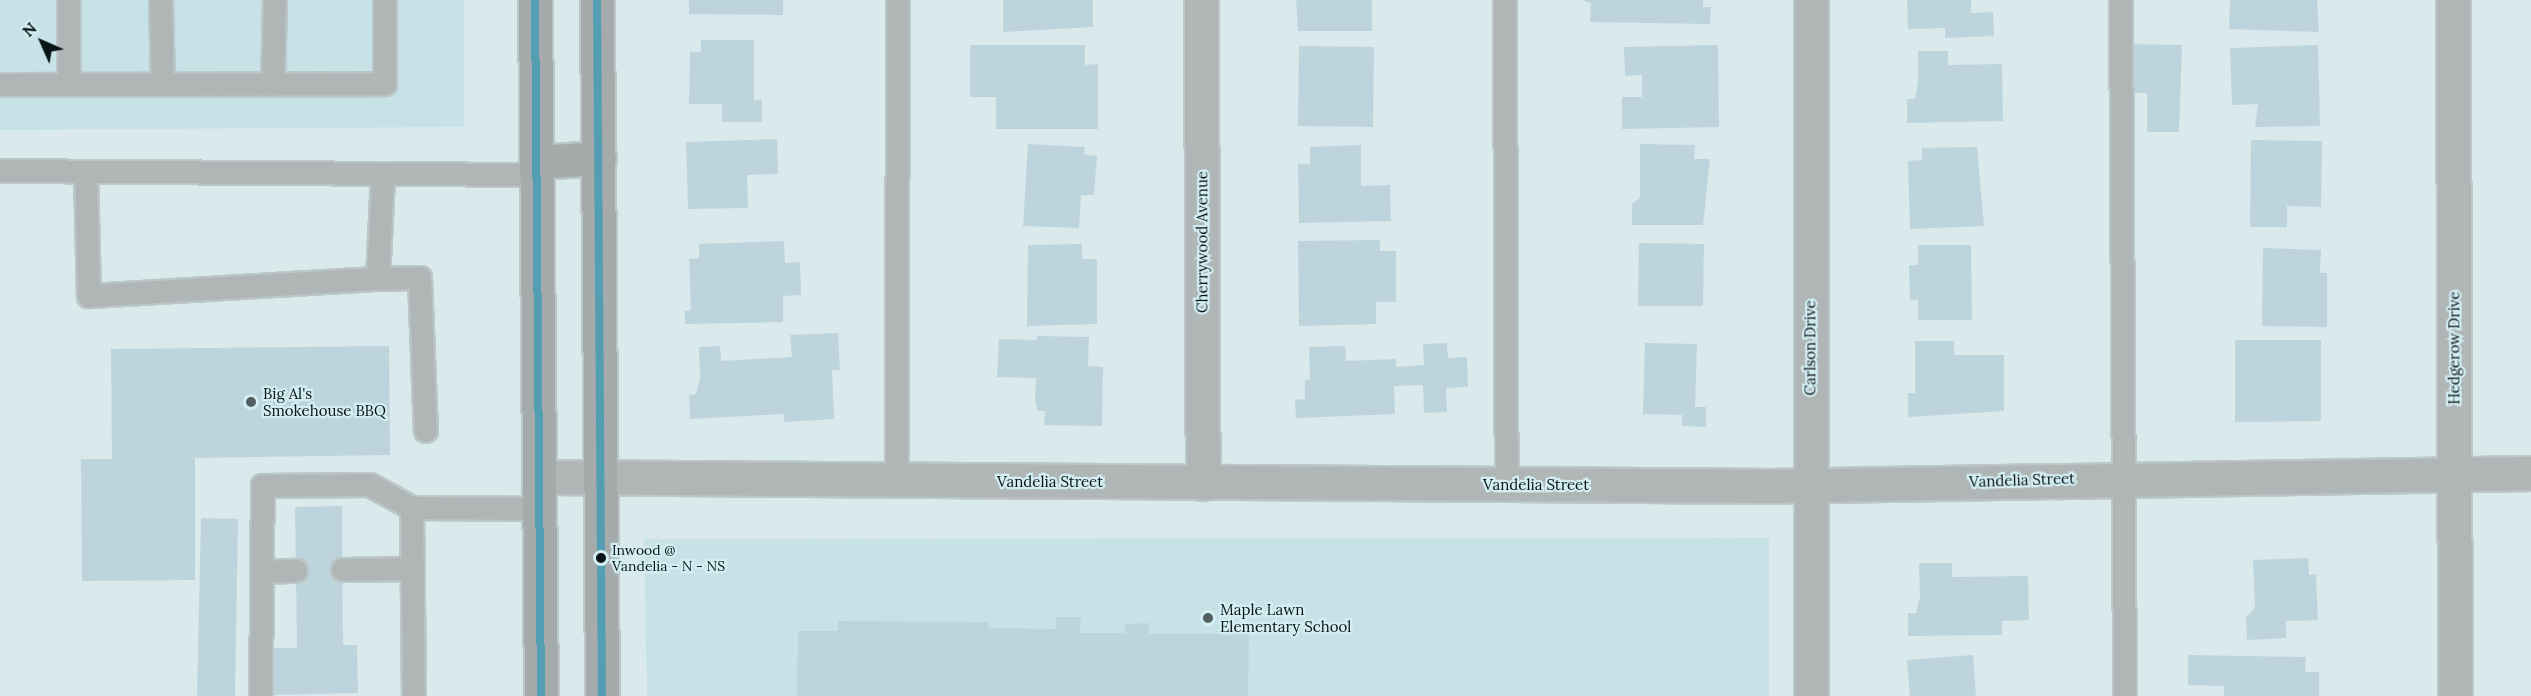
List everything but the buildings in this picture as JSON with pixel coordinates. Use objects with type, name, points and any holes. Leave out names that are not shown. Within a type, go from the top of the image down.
[{"type":"main road","points":[[535,0],[542,493],[541,696]]},
{"type":"main road","points":[[597,0],[602,696]]},
{"type":"main road","points":[[537,168],[599,158]]},
{"type":"street","name":"Cherrywood Avenue","points":[[1201,0],[1203,483]]},
{"type":"street","name":"Carlson Drive","points":[[1811,0],[1809,486],[1811,696]]},
{"type":"street","name":"Hedgerow Drive","points":[[2453,0],[2455,696]]},
{"type":"street","name":"Vandelia Street","points":[[542,493],[601,478],[1809,486],[2453,471],[2531,473]]},
{"type":"lane","points":[[69,0],[69,84]]},
{"type":"lane","points":[[161,0],[163,85]]},
{"type":"lane","points":[[273,84],[275,0]]},
{"type":"lane","points":[[0,85],[385,84],[385,0]]},
{"type":"lane","points":[[897,481],[898,0]]},
{"type":"lane","points":[[1504,0],[1507,485]]},
{"type":"lane","points":[[2121,0],[2126,477],[2125,696]]},
{"type":"lane","points":[[0,171],[382,177],[537,168]]},
{"type":"lane","points":[[86,174],[89,296],[420,278],[426,431]]},
{"type":"lane","points":[[378,279],[382,177]]},
{"type":"lane","points":[[261,696],[263,486],[370,484],[412,508],[542,493]]},
{"type":"lane","points":[[412,508],[414,696]]},
{"type":"lane","points":[[343,570],[412,569]]},
{"type":"lane","points":[[263,572],[296,571]]},
{"type":"shaded area","points":[[0,0],[464,0],[464,127],[0,130]]},
{"type":"shaded area","name":"Maple Lawn Elementary School","points":[[1769,538],[1769,696],[647,696],[644,539]]},
{"type":"transit line","points":[[535,0],[541,696]]},
{"type":"transit line","points":[[597,0],[602,696]]},
{"type":"place","name":"Big Al's Smokehouse BBQ","points":[[251,402]]},
{"type":"place","name":"Inwood @ Vandelia - N - NS","points":[[601,558]]},
{"type":"place","name":"Maple Lawn Elementary School","points":[[1208,618]]}]
